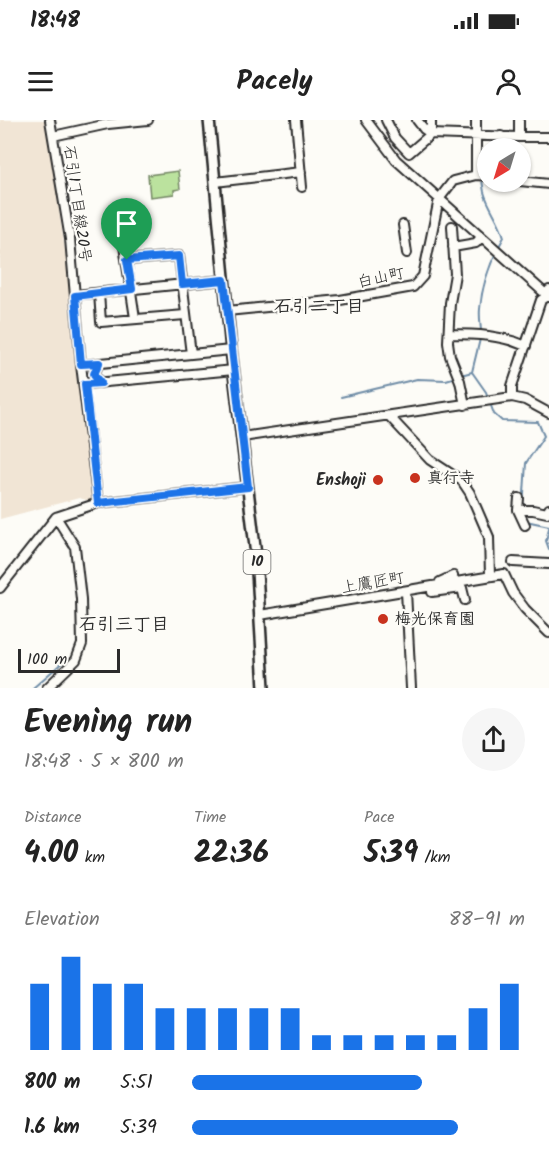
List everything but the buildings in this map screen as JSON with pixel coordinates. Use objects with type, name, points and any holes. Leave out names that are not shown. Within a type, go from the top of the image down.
[{"type":"main road","name":"10","points":[[209,120],[231,350],[256,555],[264,688]]},
{"type":"street","name":"石引1丁目線20号","points":[[50,120],[70,239],[81,364],[98,503]]},
{"type":"street","points":[[53,136],[108,124],[148,120]]},
{"type":"street","points":[[296,120],[302,187]]},
{"type":"street","points":[[366,120],[386,149],[481,237],[548,294],[541,300],[512,386],[512,397]]},
{"type":"street","points":[[386,120],[395,138],[409,153],[431,134],[431,120]]},
{"type":"street","points":[[417,120],[431,134],[549,137]]},
{"type":"street","points":[[439,199],[453,181],[476,175],[476,120]]},
{"type":"street","points":[[519,120],[519,137]]},
{"type":"street","points":[[215,182],[301,172]]},
{"type":"street","points":[[531,182],[549,184]]},
{"type":"street","name":"白山町","points":[[227,311],[340,300],[413,287],[423,276],[439,199]]},
{"type":"street","points":[[403,225],[406,253]]},
{"type":"street","points":[[452,226],[455,274],[450,303],[450,356],[460,381],[464,405]]},
{"type":"street","points":[[453,247],[476,243],[481,237]]},
{"type":"street","points":[[124,246],[135,318]]},
{"type":"street","points":[[127,260],[179,256],[191,354]]},
{"type":"street","points":[[75,296],[224,280]]},
{"type":"street","points":[[99,293],[101,322],[185,315]]},
{"type":"street","points":[[449,334],[481,334],[513,340],[526,346]]},
{"type":"street","points":[[81,364],[231,350]]},
{"type":"street","points":[[99,363],[94,374],[101,383]]},
{"type":"street","points":[[85,384],[234,370]]},
{"type":"street","points":[[242,437],[512,397],[525,399],[549,413]]},
{"type":"street","points":[[389,416],[430,460],[462,481],[470,493],[489,537],[490,576],[504,574],[525,609],[549,633]]},
{"type":"street","points":[[0,588],[56,517],[98,503],[248,487]]},
{"type":"street","points":[[519,498],[518,510],[525,525]]},
{"type":"street","points":[[518,510],[547,513],[549,509]]},
{"type":"street","points":[[47,688],[76,660],[82,644],[81,599],[75,548],[56,517]]},
{"type":"street","points":[[513,562],[549,564]]},
{"type":"street","points":[[424,588],[453,576]]},
{"type":"street","name":"上鷹匠町","points":[[260,615],[490,576]]},
{"type":"street","points":[[424,588],[432,592],[462,588],[465,600]]},
{"type":"street","points":[[406,591],[411,688]]},
{"type":"shaded area","points":[[0,120],[46,120],[66,257],[93,497],[91,501],[79,498],[0,519]]},
{"type":"green space","points":[[178,171],[180,189],[174,190],[174,194],[150,197],[148,175]]},
{"type":"waterway","points":[[480,120],[481,132]]},
{"type":"waterway","points":[[481,333],[480,312],[485,280],[504,237],[484,192]]},
{"type":"waterway","points":[[480,339],[472,372],[486,392],[494,414],[502,421],[538,422],[544,436],[526,463],[523,508]]},
{"type":"waterway","points":[[461,375],[472,372]]},
{"type":"waterway","points":[[341,397],[417,379],[446,380],[456,377]]},
{"type":"waterway","points":[[526,521],[549,526]]},
{"type":"waterway","points":[[549,528],[546,541],[549,549]]},
{"type":"waterway","points":[[33,688],[64,661]]},
{"type":"place","name":"真行寺","points":[[415,478]]},
{"type":"place","name":"Enshoji","points":[[378,480]]},
{"type":"place","name":"梅光保育園","points":[[383,619]]},
{"type":"district","name":"石引二丁目","points":[[319,307]]},
{"type":"district","name":"石引三丁目","points":[[124,625]]},
{"type":"route","points":[[179,256],[182,284],[224,280],[248,487],[98,503],[85,384],[101,383],[94,374],[94,369],[99,363],[81,364],[75,296],[132,289],[127,260],[179,256]]}]
